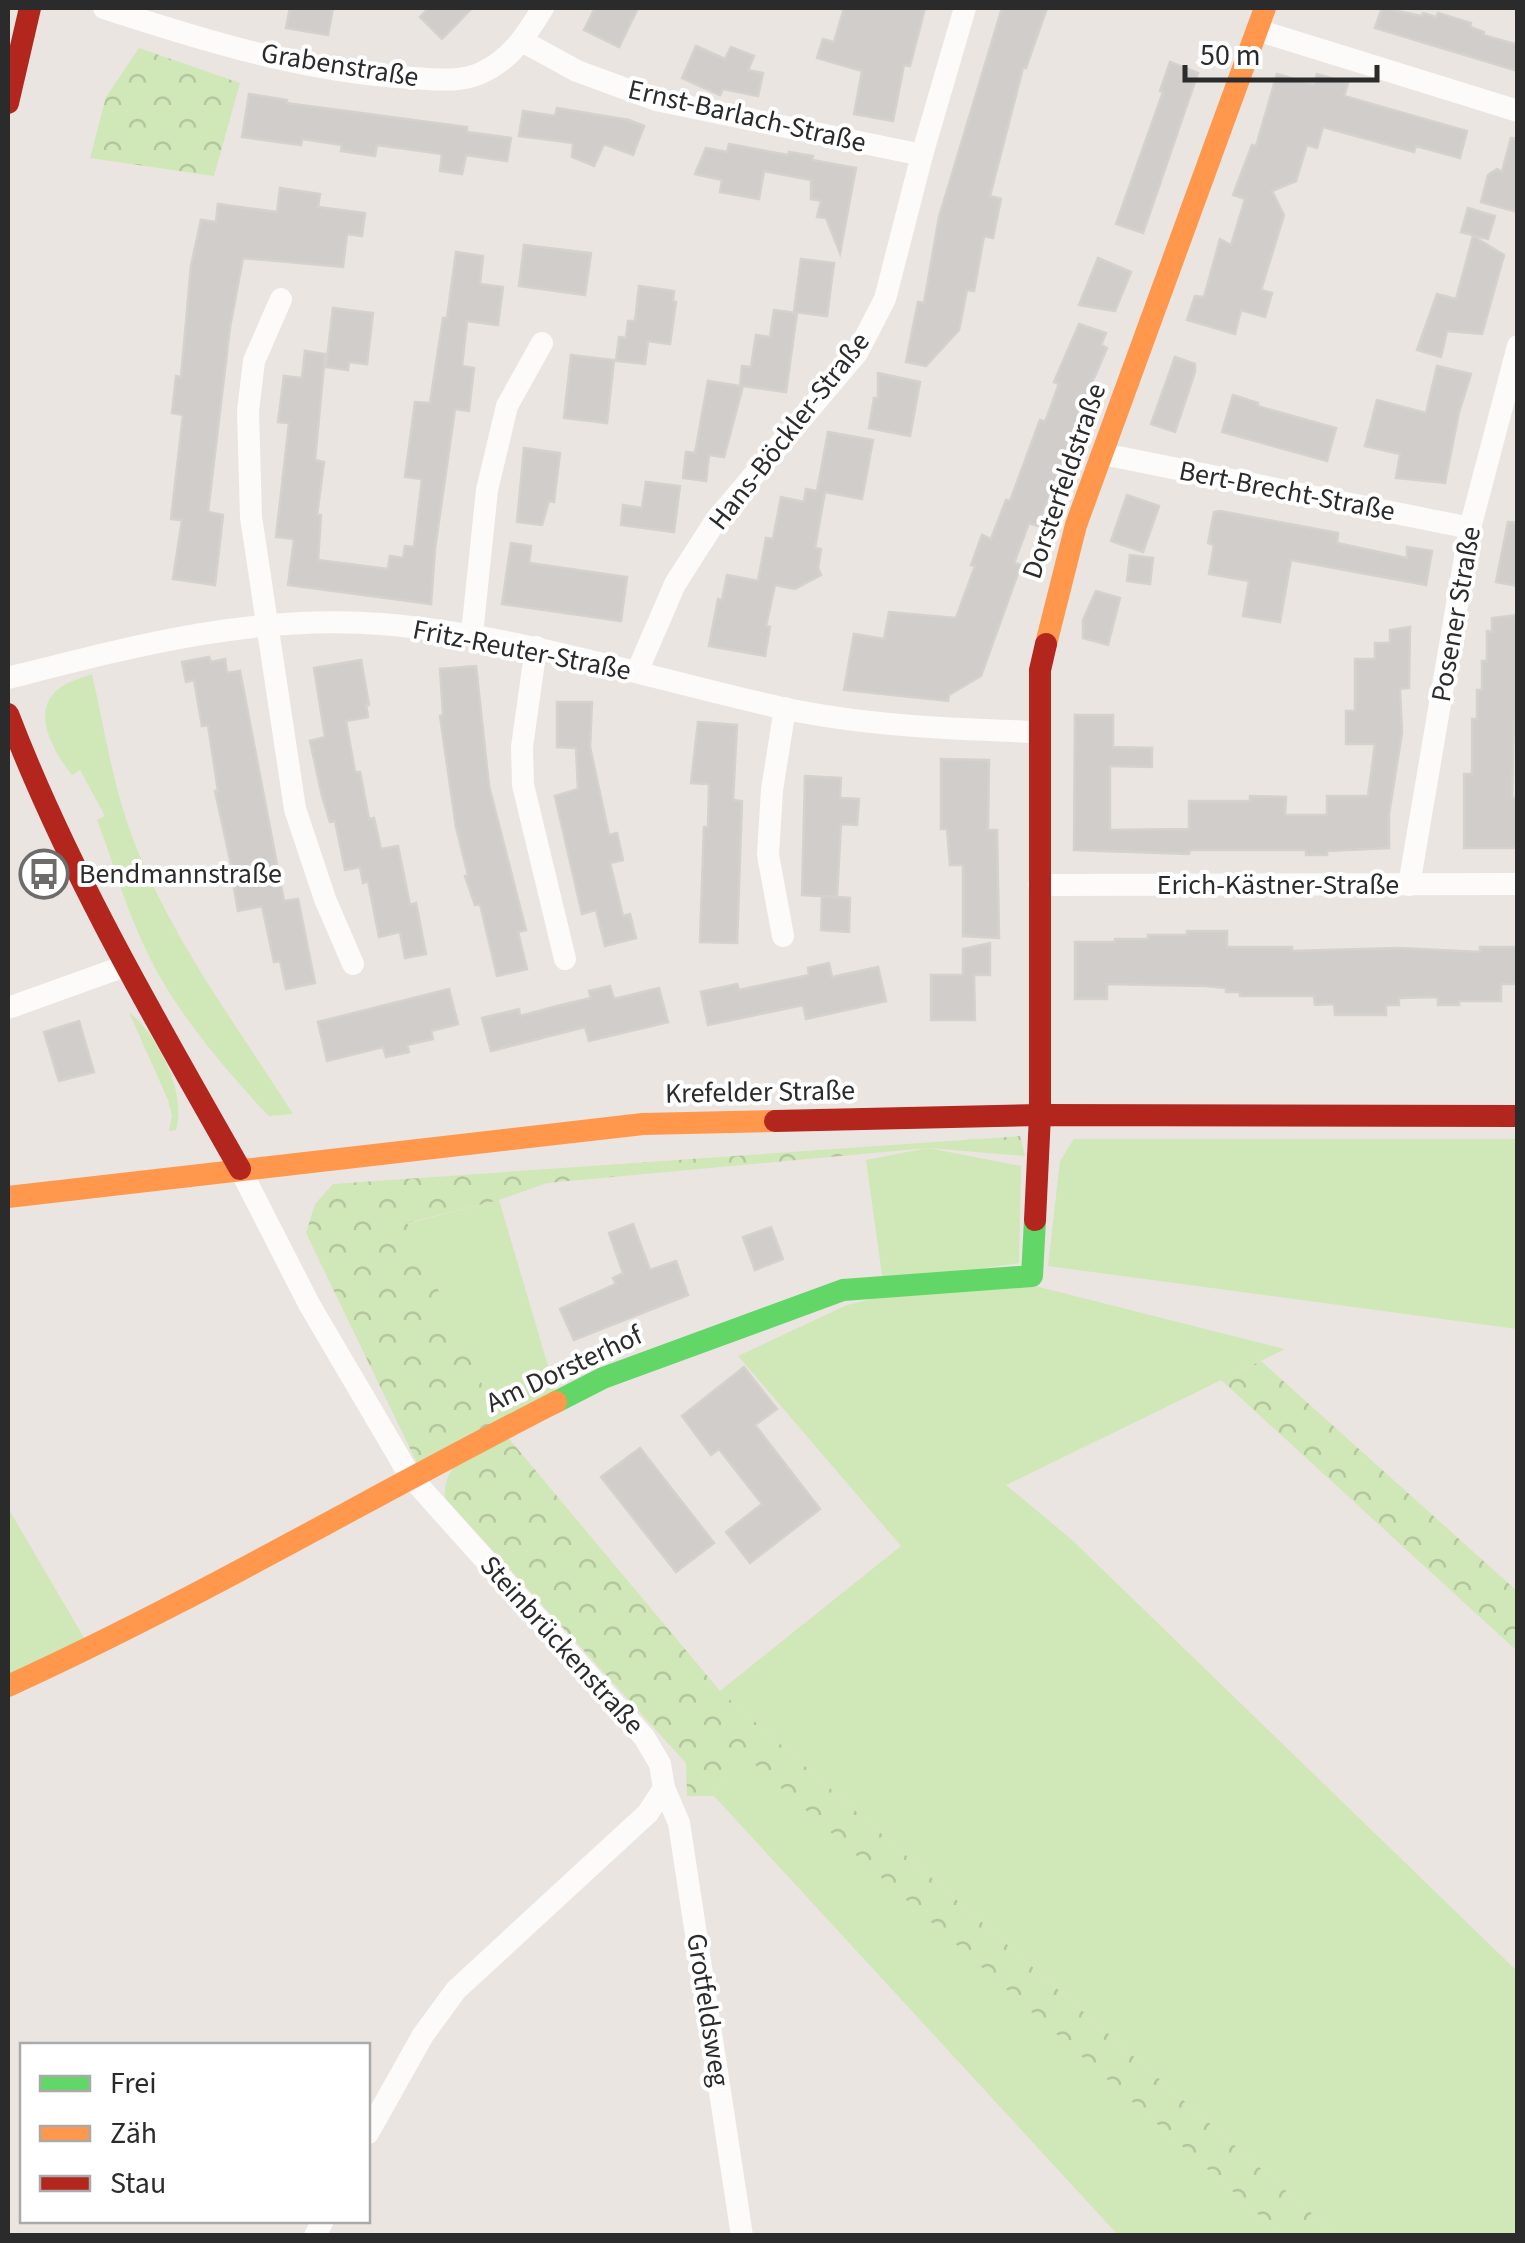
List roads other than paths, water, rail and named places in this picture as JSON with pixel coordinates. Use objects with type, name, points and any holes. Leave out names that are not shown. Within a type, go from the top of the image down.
[{"type":"street","points":[[8,103],[30,8]]},
{"type":"street","name":"Grabenstraße","points":[[104,8],[174,18],[285,62],[369,76],[450,80],[477,75],[504,60],[522,42],[543,8]]},
{"type":"street","name":"Hans-Böckler-Straße","points":[[637,672],[675,584],[716,520],[857,352],[886,299],[922,155],[966,8]]},
{"type":"street","points":[[1261,19],[1518,111]]},
{"type":"street","name":"Dorsterfeldstraße","points":[[1040,1115],[1040,670],[1076,525],[1261,19]]},
{"type":"street","name":"Ernst-Barlach-Straße","points":[[522,42],[577,71],[656,100],[922,155]]},
{"type":"street","points":[[281,300],[254,361],[248,412],[251,517],[295,809],[325,899],[353,964]]},
{"type":"street","points":[[472,634],[487,490],[507,406],[542,343]]},
{"type":"street","name":"Posener Straße","points":[[1409,884],[1470,528],[1518,346]]},
{"type":"street","name":"Bert-Brecht-Straße","points":[[1103,454],[1470,528]]},
{"type":"street","name":"Fritz-Reuter-Straße","points":[[8,678],[143,644],[265,623],[378,624],[472,634],[536,647],[785,708],[908,728],[1038,732]]},
{"type":"street","points":[[536,647],[522,746],[523,785],[565,960]]},
{"type":"street","points":[[783,936],[768,855],[772,790],[785,708]]},
{"type":"street","points":[[8,714],[34,782],[124,966],[240,1169]]},
{"type":"street","name":"Erich-Kästner-Straße","points":[[1039,885],[1518,884]]},
{"type":"street","points":[[8,1008],[124,966]]},
{"type":"street","name":"Krefelder Straße","points":[[8,1197],[643,1124],[1040,1115],[1518,1116]]},
{"type":"street","name":"Am Dorsterhof","points":[[8,1686],[89,1649],[410,1476],[603,1378],[843,1290],[1032,1276],[1040,1115]]},
{"type":"street","name":"Steinbrückenstraße","points":[[240,1169],[309,1304],[410,1476],[644,1737],[660,1764],[664,1788]]},
{"type":"street","points":[[370,2129],[423,2035],[456,1990],[648,1813],[664,1788]]},
{"type":"street","name":"Grotfeldsweg","points":[[664,1788],[680,1822],[742,2236]]},
{"type":"place","name":"Bendmannstraße","points":[[44,874]]}]
